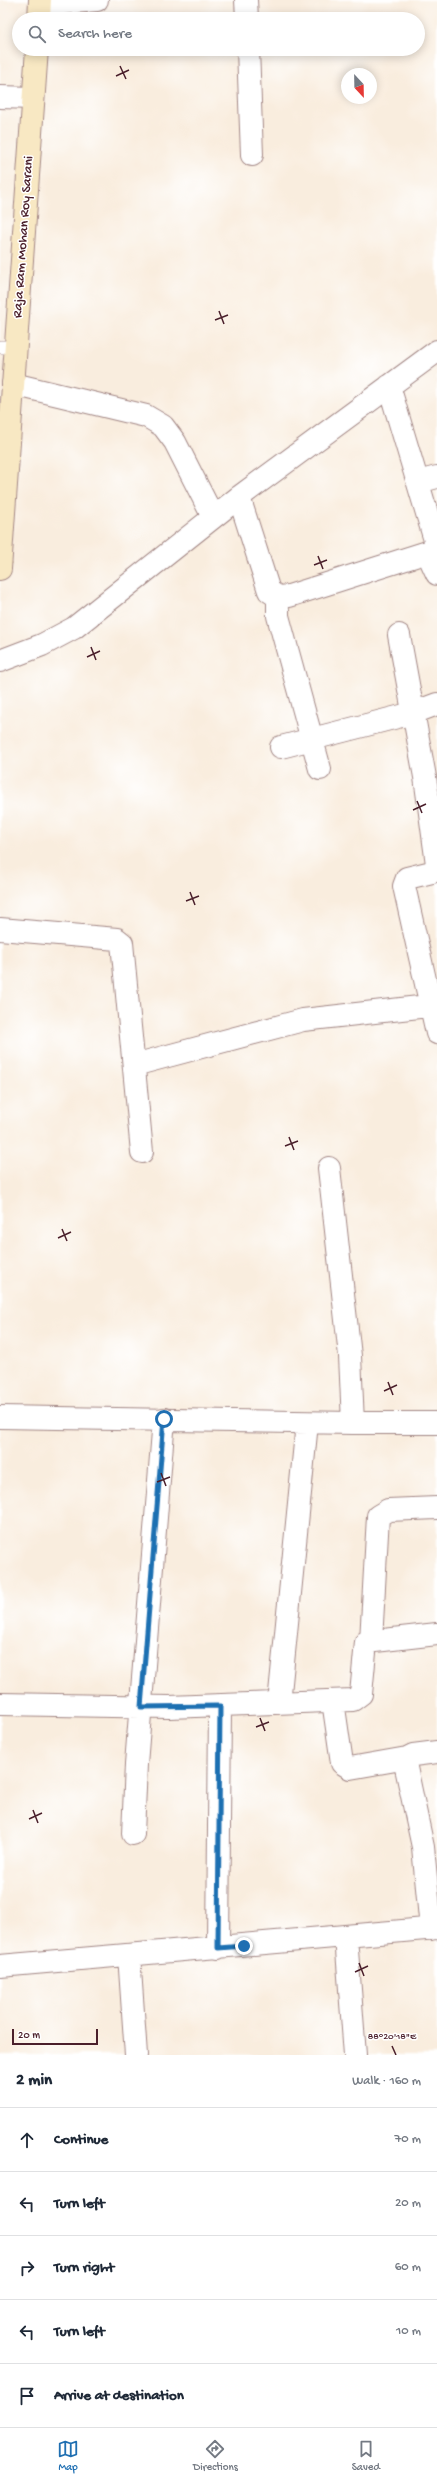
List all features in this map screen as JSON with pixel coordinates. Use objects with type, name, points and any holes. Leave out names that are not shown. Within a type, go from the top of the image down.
[{"type":"street","points":[[40,8],[97,0]]},
{"type":"street","points":[[246,0],[247,12]]},
{"type":"street","name":"Raja Ram Mohan Roy Sarani","points":[[0,569],[13,384],[8,347],[36,56]]},
{"type":"street","points":[[248,56],[252,155]]},
{"type":"street","points":[[0,97],[33,98]]},
{"type":"street","points":[[0,661],[42,645],[74,628],[239,497],[437,351]]},
{"type":"street","points":[[13,384],[146,416],[163,426],[175,442],[213,517]]},
{"type":"street","points":[[389,386],[427,480],[437,574]]},
{"type":"street","points":[[239,497],[269,591],[278,597],[289,596],[434,550]]},
{"type":"street","points":[[278,597],[278,616],[320,769]]},
{"type":"street","points":[[399,635],[413,713],[431,776],[437,864],[432,872],[407,878],[404,886],[435,1005],[437,1034]]},
{"type":"street","points":[[281,747],[413,713],[437,704]]},
{"type":"street","points":[[0,929],[120,940],[122,943],[142,1152]]},
{"type":"street","points":[[134,1065],[303,1020],[435,1005]]},
{"type":"street","points":[[328,1168],[350,1356],[353,1423]]},
{"type":"street","points":[[0,1417],[437,1423]]},
{"type":"street","points":[[133,1834],[141,1707],[164,1419]]},
{"type":"street","points":[[279,1703],[307,1422]]},
{"type":"street","points":[[371,1641],[378,1516],[388,1510],[437,1508]]},
{"type":"street","points":[[0,1704],[141,1707],[220,1706],[353,1700],[360,1694],[364,1645],[371,1641],[437,1634]]},
{"type":"street","points":[[333,1701],[342,1763],[350,1768],[406,1758],[413,1755],[437,1752]]},
{"type":"street","points":[[218,1948],[220,1706]]},
{"type":"street","points":[[0,1966],[346,1937],[434,1928],[424,1847],[405,1763],[406,1758]]},
{"type":"street","points":[[346,1937],[355,2055]]},
{"type":"street","points":[[129,1955],[136,2055]]},
{"type":"route","points":[[164,1419],[141,1707],[220,1706],[218,1948],[244,1946]]}]
